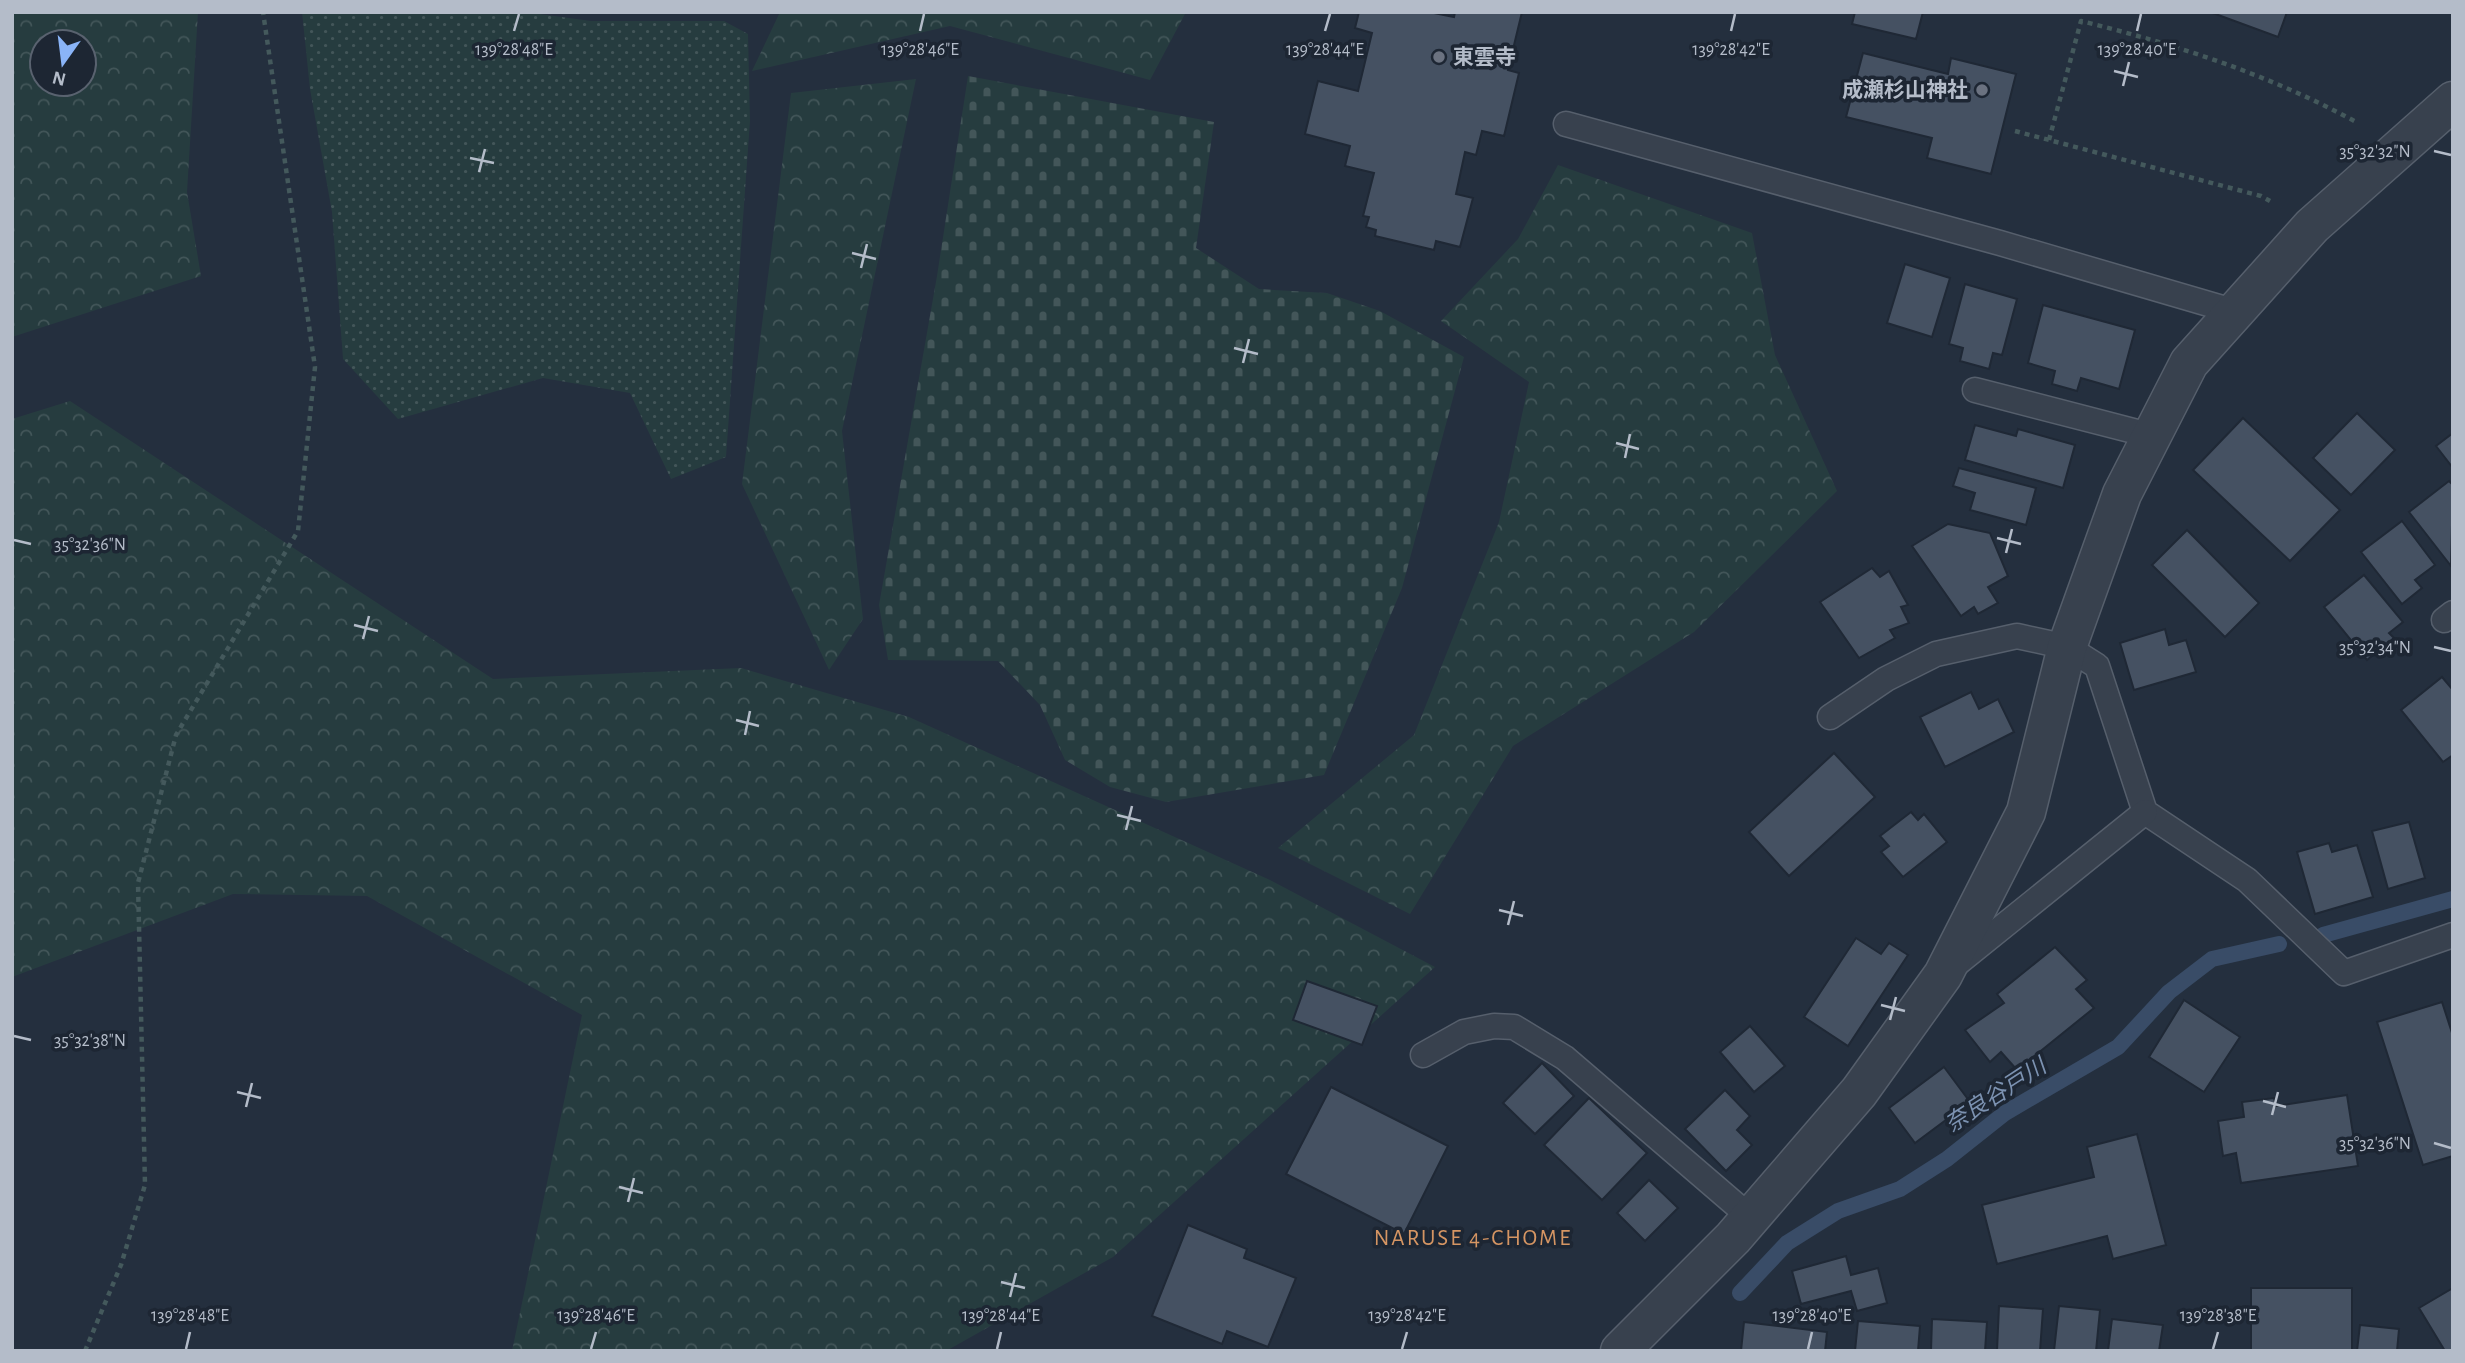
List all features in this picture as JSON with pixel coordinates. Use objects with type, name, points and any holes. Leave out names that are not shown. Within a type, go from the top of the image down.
[{"type":"street","points":[[1620,1351],[1750,1217],[1859,1092],[1943,975],[2026,812],[2067,647],[2122,494],[2149,435],[2189,363],[2312,226],[2453,100]]},
{"type":"lane","points":[[1566,124],[1987,239],[2236,312]]},
{"type":"lane","points":[[1975,390],[2149,435]]},
{"type":"lane","points":[[1830,717],[1886,679],[1936,654],[2017,636],[2067,647],[2097,666],[2145,812],[2247,880],[2344,973],[2453,935]]},
{"type":"lane","points":[[1943,975],[2145,812]]},
{"type":"lane","points":[[1423,1055],[1464,1032],[1494,1026],[1514,1027],[1565,1058],[1750,1217]]},
{"type":"path","points":[[85,1351],[121,1265],[145,1185],[138,883],[176,735],[298,531],[315,367],[263,12]]},
{"type":"path","points":[[2049,139],[2081,21],[2161,41],[2272,80],[2402,146]]},
{"type":"path","points":[[2015,131],[2261,196],[2312,226]]},
{"type":"green space","points":[[12,12],[198,12],[187,192],[201,276],[12,337]]},
{"type":"green space","points":[[302,12],[525,12],[591,21],[724,21],[748,34],[750,121],[726,457],[671,479],[630,393],[543,378],[398,419],[343,359],[332,212],[310,89]]},
{"type":"green space","points":[[780,12],[1186,12],[1150,80],[950,26],[752,71]]},
{"type":"green space","points":[[968,76],[1214,122],[1196,248],[1259,289],[1327,293],[1380,311],[1464,357],[1402,588],[1324,775],[1166,802],[1110,787],[1065,760],[1040,705],[998,661],[888,660],[879,605],[937,276]]},
{"type":"green space","points":[[916,79],[842,431],[863,619],[829,670],[742,484],[791,93]]},
{"type":"green space","points":[[1558,165],[1752,233],[1775,355],[1837,491],[1694,632],[1513,746],[1410,914],[1278,848],[1414,735],[1499,522],[1529,382],[1441,321],[1518,239]]},
{"type":"green space","points":[[70,401],[493,679],[741,668],[909,717],[1270,880],[1435,967],[1113,1257],[946,1351],[512,1351],[582,1015],[367,896],[233,894],[12,977],[12,419]]},
{"type":"building","points":[[1359,12],[1429,12],[1454,17],[1455,12],[1522,12],[1508,70],[1519,73],[1504,136],[1482,131],[1476,155],[1465,152],[1456,194],[1473,198],[1460,247],[1436,241],[1434,250],[1375,236],[1376,230],[1366,227],[1369,217],[1363,216],[1374,173],[1345,166],[1350,146],[1305,134],[1318,81],[1358,91],[1372,33],[1355,28]]},
{"type":"building","points":[[1855,12],[1923,12],[1916,39],[1852,24]]},
{"type":"building","points":[[2210,12],[2287,12],[2278,37]]},
{"type":"building","points":[[1863,53],[1948,74],[1951,58],[2016,74],[1991,174],[1927,158],[1932,138],[1846,117]]},
{"type":"building","points":[[1905,264],[1950,278],[1932,337],[1887,323]]},
{"type":"building","points":[[1965,284],[2017,299],[2002,355],[1993,353],[1989,369],[1960,361],[1963,348],[1949,344]]},
{"type":"building","points":[[2043,305],[2135,330],[2119,389],[2081,378],[2077,391],[2052,384],[2055,371],[2028,363]]},
{"type":"building","points":[[2357,413],[2395,450],[2351,495],[2313,458]]},
{"type":"building","points":[[2243,418],[2340,510],[2290,561],[2193,470]]},
{"type":"building","points":[[1975,425],[2016,436],[2018,429],[2075,445],[2063,488],[1965,460]]},
{"type":"building","points":[[2453,433],[2453,468],[2436,446]]},
{"type":"building","points":[[1959,468],[2036,488],[2026,525],[1970,510],[1975,493],[1953,486]]},
{"type":"building","points":[[2449,481],[2453,485],[2451,566],[2409,512]]},
{"type":"building","points":[[2402,521],[2435,565],[2415,580],[2422,588],[2402,604],[2361,552]]},
{"type":"building","points":[[1948,524],[1990,533],[2008,576],[1988,587],[1998,603],[1978,614],[1974,607],[1961,616],[1912,546]]},
{"type":"building","points":[[2187,530],[2259,603],[2225,637],[2152,565]]},
{"type":"building","points":[[1872,568],[1880,577],[1889,571],[1908,605],[1901,607],[1909,623],[1890,630],[1895,638],[1859,658],[1820,602]]},
{"type":"building","points":[[2364,575],[2403,622],[2389,633],[2394,638],[2367,660],[2324,607]]},
{"type":"building","points":[[2165,629],[2169,645],[2186,640],[2196,672],[2134,690],[2120,643]]},
{"type":"building","points":[[2442,677],[2453,690],[2453,755],[2443,762],[2401,710]]},
{"type":"building","points":[[1971,692],[1979,709],[1998,699],[2014,732],[1945,767],[1920,717]]},
{"type":"building","points":[[1834,753],[1875,797],[1789,876],[1749,832]]},
{"type":"building","points":[[1911,812],[1918,820],[1924,814],[1947,842],[1903,877],[1881,852],[1889,846],[1880,836]]},
{"type":"building","points":[[2409,822],[2425,878],[2388,889],[2372,831]]},
{"type":"building","points":[[2329,843],[2332,852],[2357,845],[2373,897],[2315,914],[2297,852]]},
{"type":"building","points":[[1856,938],[1881,954],[1889,943],[1908,955],[1848,1046],[1804,1017]]},
{"type":"building","points":[[2055,947],[2087,980],[2076,989],[2094,1008],[2017,1070],[2001,1052],[1990,1062],[1965,1030],[2004,1003],[1997,994]]},
{"type":"building","points":[[1307,981],[1377,1006],[1362,1045],[1293,1020]]},
{"type":"building","points":[[2184,1000],[2240,1037],[2204,1092],[2149,1057]]},
{"type":"building","points":[[2442,1002],[2453,1036],[2453,1156],[2423,1165],[2377,1022]]},
{"type":"building","points":[[1750,1026],[1785,1066],[1754,1092],[1720,1052]]},
{"type":"building","points":[[1542,1063],[1574,1096],[1535,1134],[1503,1103]]},
{"type":"building","points":[[1944,1067],[1970,1102],[1915,1143],[1889,1108]]},
{"type":"building","points":[[1331,1087],[1448,1146],[1404,1234],[1286,1174]]},
{"type":"building","points":[[1725,1090],[1750,1116],[1737,1130],[1752,1145],[1726,1171],[1685,1129]]},
{"type":"building","points":[[2347,1095],[2358,1166],[2241,1183],[2236,1153],[2223,1156],[2218,1121],[2244,1117],[2242,1102],[2274,1098],[2276,1106]]},
{"type":"building","points":[[1589,1098],[1647,1153],[1602,1200],[1544,1145]]},
{"type":"building","points":[[2137,1134],[2166,1245],[2113,1259],[2107,1236],[1997,1264],[1982,1205],[2094,1177],[2087,1147]]},
{"type":"building","points":[[1649,1180],[1678,1208],[1645,1241],[1617,1213]]},
{"type":"building","points":[[1188,1225],[1247,1249],[1244,1258],[1296,1278],[1268,1347],[1227,1331],[1222,1344],[1152,1316]]},
{"type":"building","points":[[1846,1256],[1851,1275],[1878,1268],[1887,1303],[1857,1311],[1851,1291],[1801,1304],[1792,1271]]},
{"type":"building","points":[[2251,1288],[2352,1288],[2352,1351],[2251,1351]]},
{"type":"building","points":[[2453,1288],[2453,1351],[2445,1351],[2419,1308]]},
{"type":"building","points":[[1999,1306],[2043,1309],[2040,1351],[1997,1351]]},
{"type":"building","points":[[2059,1306],[2100,1310],[2096,1351],[2054,1351]]},
{"type":"building","points":[[1932,1319],[1987,1322],[1985,1351],[1931,1351]]},
{"type":"building","points":[[2112,1319],[2163,1325],[2159,1351],[2108,1351]]},
{"type":"building","points":[[1858,1321],[1920,1326],[1918,1351],[1855,1351]]},
{"type":"building","points":[[1744,1322],[1827,1332],[1825,1351],[1741,1351]]},
{"type":"building","points":[[2360,1325],[2399,1329],[2397,1351],[2357,1351]]},
{"type":"waterway","name":"奈良谷戸川","points":[[2323,935],[2453,899]]},
{"type":"waterway","name":"奈良谷戸川","points":[[1740,1293],[1787,1243],[1838,1211],[1900,1189],[1947,1159],[2005,1113],[2118,1047],[2169,992],[2212,959],[2279,944]]},
{"type":"place","name":"東雲寺","points":[[1439,57]]},
{"type":"place","name":"成瀬杉山神社","points":[[1982,90]]},
{"type":"district","name":"NARUSE 4-CHOME","points":[[1473,1238]]}]
